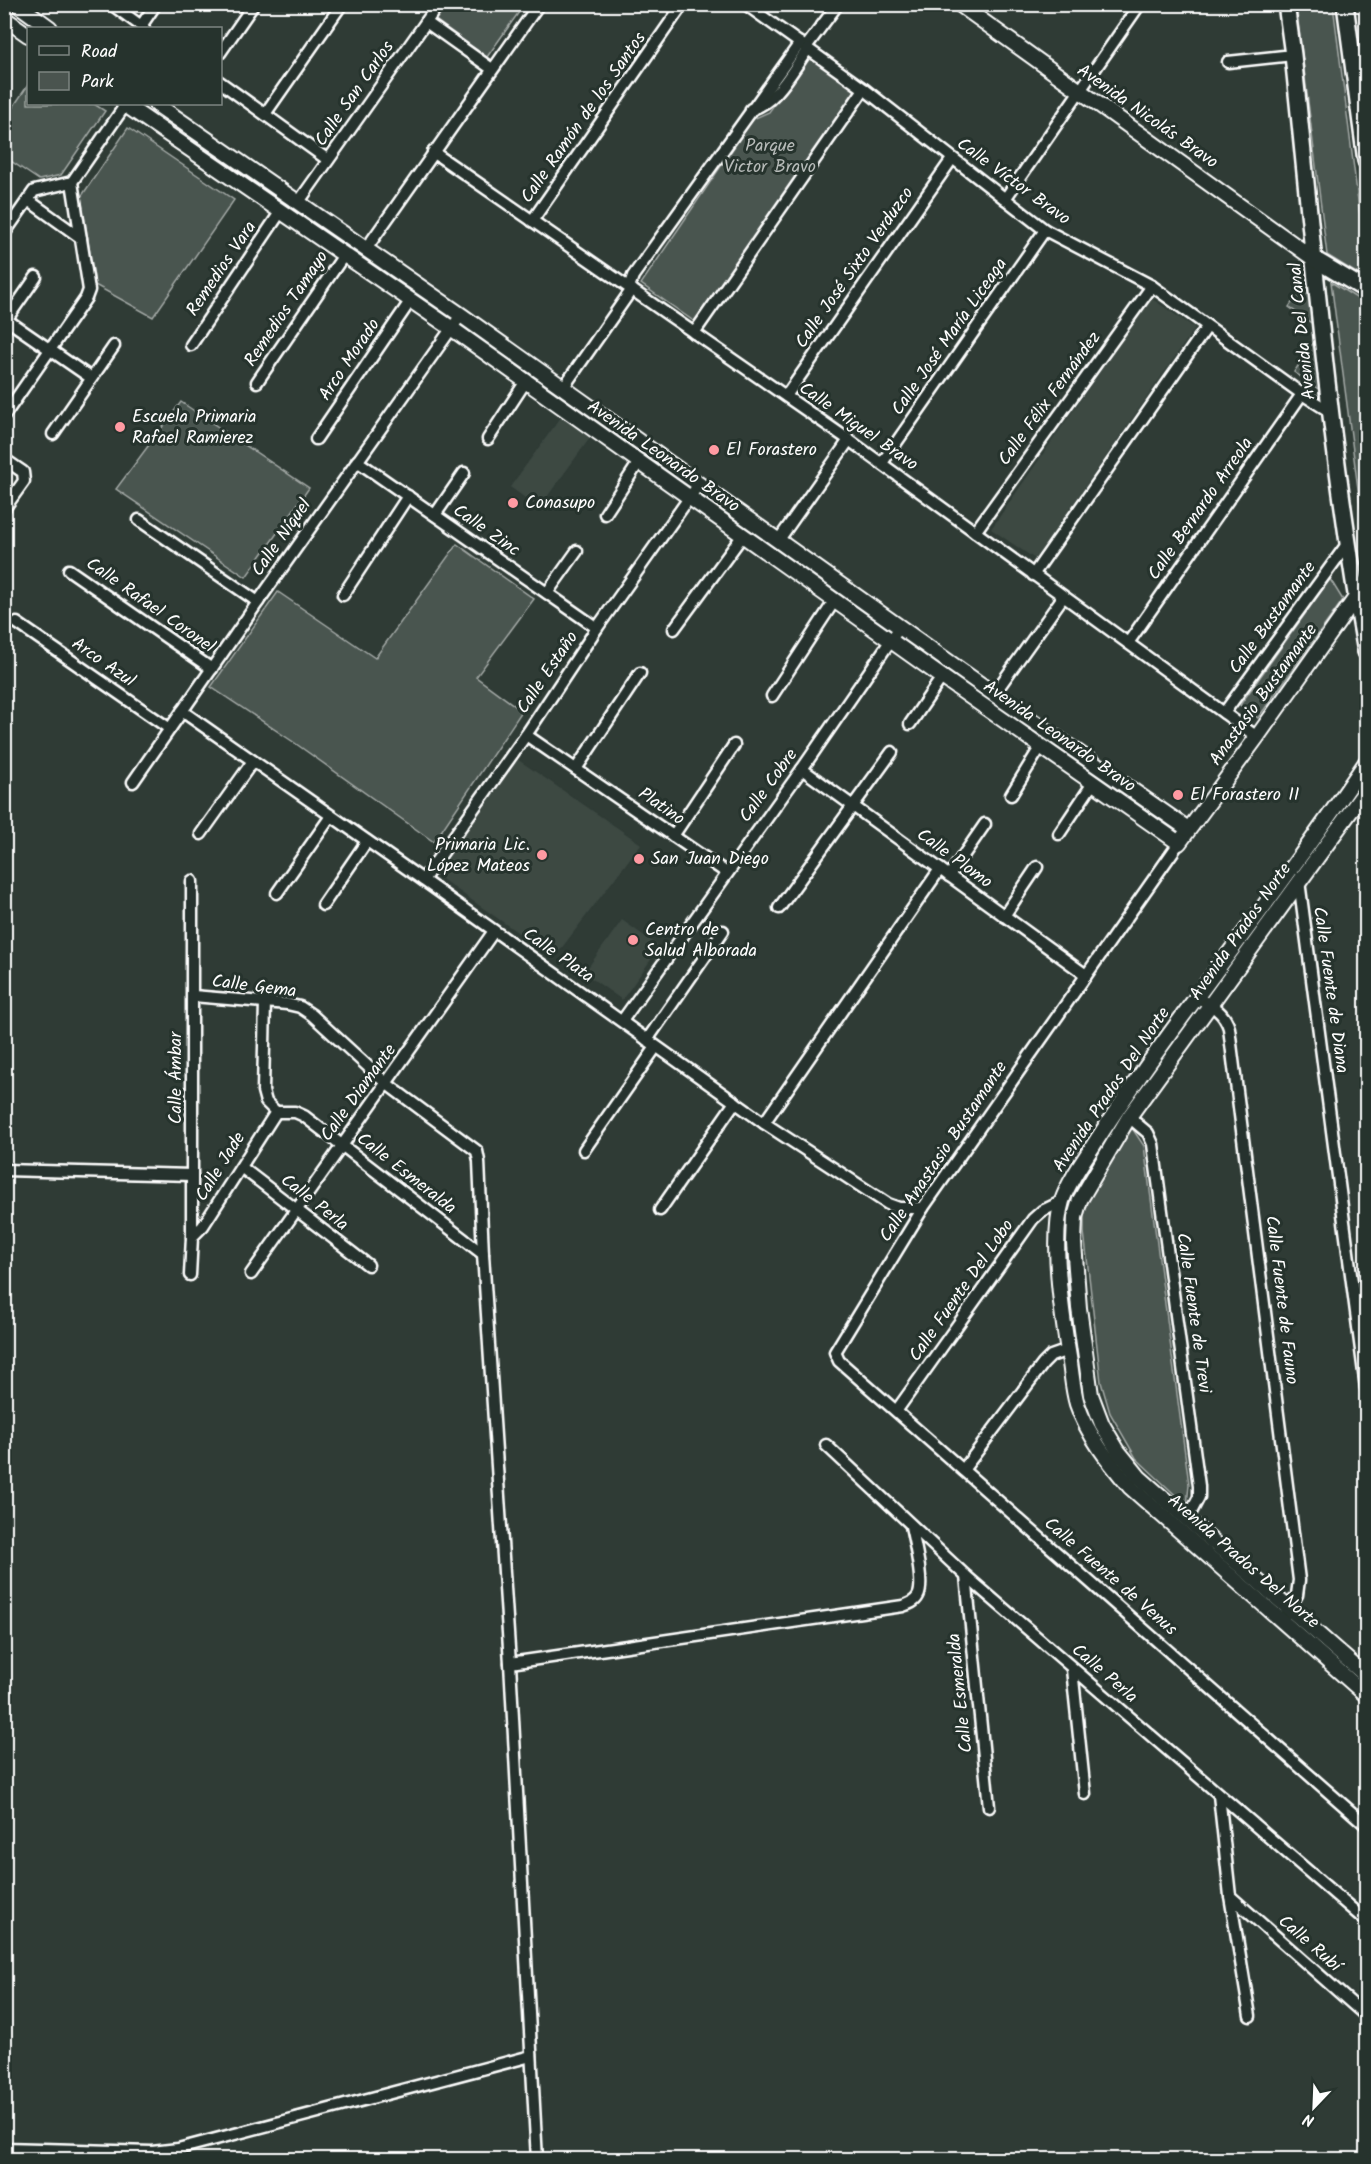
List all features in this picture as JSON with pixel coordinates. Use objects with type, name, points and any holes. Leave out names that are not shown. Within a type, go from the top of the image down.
[{"type":"main road","name":"Avenida Del Canal","points":[[1286,4],[1348,543],[1366,652]]},
{"type":"main road","points":[[1345,4],[1366,154]]},
{"type":"main road","points":[[1314,259],[1366,290]]},
{"type":"street","points":[[16,4],[49,27]]},
{"type":"street","points":[[111,4],[143,27],[156,4]]},
{"type":"street","points":[[222,50],[254,4]]},
{"type":"street","points":[[265,114],[342,4]]},
{"type":"street","points":[[366,249],[539,4]]},
{"type":"street","name":"Calle Ramón de los Santos","points":[[532,221],[683,4]]},
{"type":"street","name":"Calle Víctor Bravo","points":[[745,4],[864,89],[1045,230],[1152,286],[1332,413]]},
{"type":"street","points":[[563,388],[630,288],[633,276],[754,105],[762,107],[771,100],[805,46],[838,4]]},
{"type":"street","name":"Avenida Nicolás Bravo","points":[[959,4],[1314,259]]},
{"type":"street","points":[[1005,199],[1140,4]]},
{"type":"street","name":"Calle San Carlos","points":[[298,202],[438,5]]},
{"type":"street","points":[[4,18],[27,34]]},
{"type":"street","points":[[426,22],[492,69]]},
{"type":"street","points":[[1228,62],[1293,56]]},
{"type":"street","points":[[222,83],[328,160]]},
{"type":"street","points":[[694,333],[864,89]]},
{"type":"street","points":[[4,234],[34,191],[72,182],[124,105]]},
{"type":"street","name":"Avenida Leonardo Bravo","points":[[126,105],[451,328],[1179,843]]},
{"type":"street","name":"Avenida Leonardo Bravo","points":[[157,105],[461,315],[1188,829]]},
{"type":"street","name":"Calle Miguel Bravo","points":[[433,152],[882,463],[1257,737]]},
{"type":"street","name":"Calle José Sixto Verduzco","points":[[786,396],[952,159]]},
{"type":"street","points":[[4,416],[86,298],[88,290],[72,182]]},
{"type":"street","points":[[28,200],[81,238]]},
{"type":"street","name":"Remedios Vara","points":[[191,345],[281,211]]},
{"type":"street","name":"Calle José María Liceaga","points":[[882,463],[1045,230]]},
{"type":"street","name":"Remedios Tamayo","points":[[257,382],[344,255]]},
{"type":"street","points":[[36,277],[6,322],[92,378]]},
{"type":"street","name":"Calle Félix Fernández","points":[[975,532],[1152,286]]},
{"type":"street","name":"Arco Morado","points":[[316,439],[411,300]]},
{"type":"street","name":"Calle Níquel","points":[[133,782],[461,315]]},
{"type":"street","points":[[1033,574],[1207,327]]},
{"type":"street","points":[[53,434],[114,346]]},
{"type":"street","points":[[488,439],[526,381]]},
{"type":"street","name":"Calle Bernardo Arreola","points":[[1128,643],[1302,394]]},
{"type":"street","points":[[778,541],[849,440]]},
{"type":"street","points":[[4,459],[23,472],[24,481],[4,508]]},
{"type":"street","name":"Calle Zinc","points":[[357,461],[597,628]]},
{"type":"street","points":[[605,514],[639,462]]},
{"type":"street","points":[[435,515],[464,473]]},
{"type":"street","name":"Calle Estaño","points":[[423,880],[699,484]]},
{"type":"street","points":[[343,595],[408,496]]},
{"type":"street","points":[[139,520],[258,602]]},
{"type":"street","points":[[674,629],[743,535]]},
{"type":"street","name":"Calle Bustamante","points":[[1224,713],[1348,543]]},
{"type":"street","points":[[547,593],[577,551]]},
{"type":"street","name":"Calle Rafael Coronel","points":[[69,570],[212,669]]},
{"type":"street","name":"Anastasio Bustamante","points":[[1086,975],[1188,829],[1257,737],[1366,583]]},
{"type":"street","points":[[994,694],[1063,597]]},
{"type":"street","points":[[772,696],[835,600]]},
{"type":"street","name":"Arco Azul","points":[[17,623],[170,729]]},
{"type":"street","name":"Calle Cobre","points":[[622,1021],[900,627]]},
{"type":"street","points":[[576,769],[640,673]]},
{"type":"street","points":[[910,724],[942,677]]},
{"type":"street","name":"Calle Plata","points":[[182,711],[764,1123],[888,1204],[899,1208],[923,1208]]},
{"type":"street","name":"Platino","points":[[526,735],[727,873]]},
{"type":"street","points":[[673,836],[734,745]]},
{"type":"street","points":[[1011,795],[1041,746]]},
{"type":"street","points":[[779,908],[892,752]]},
{"type":"street","points":[[201,834],[253,761]]},
{"type":"street","name":"Avenida Prados Del Norte","points":[[1366,762],[1320,832],[1196,997],[1116,1110],[1075,1174],[1063,1201],[1059,1218],[1058,1247],[1062,1311],[1077,1402],[1106,1458],[1130,1487],[1286,1614],[1366,1695]]},
{"type":"street","name":"Calle Plomo","points":[[802,769],[1086,975]]},
{"type":"street","points":[[1059,834],[1093,783]]},
{"type":"street","name":"Avenida Prados Norte","points":[[1366,790],[1129,1117],[1089,1181],[1080,1200],[1075,1217],[1074,1243],[1079,1308],[1091,1395],[1102,1424],[1118,1451],[1139,1477],[1286,1614],[1366,1676]]},
{"type":"street","points":[[277,893],[331,816]]},
{"type":"street","points":[[949,876],[985,824]]},
{"type":"street","points":[[323,905],[367,841]]},
{"type":"street","points":[[1004,916],[1037,867]]},
{"type":"street","points":[[764,1123],[940,869]]},
{"type":"street","name":"Calle Ámbar","points":[[189,1275],[192,1237],[192,881]]},
{"type":"street","name":"Calle Fuente de Diana","points":[[1299,881],[1366,1388]]},
{"type":"street","name":"Calle Diamante","points":[[251,1274],[494,931]]},
{"type":"street","points":[[584,1150],[723,931]]},
{"type":"street","name":"Calle Anastasio Bustamante","points":[[835,1352],[923,1208],[1086,975]]},
{"type":"street","name":"Calle Gema","points":[[193,996],[300,1007],[312,1015],[387,1084],[477,1151],[483,1254]]},
{"type":"street","name":"Calle Fuente de Fauno","points":[[1196,997],[1211,1005],[1226,1019],[1229,1029],[1299,1580],[1297,1595],[1286,1614]]},
{"type":"street","points":[[265,1002],[263,1091],[266,1102],[276,1112]]},
{"type":"street","points":[[660,1210],[735,1102]]},
{"type":"street","name":"Calle Esmeralda","points":[[276,1112],[296,1112],[304,1116],[483,1254]]},
{"type":"street","name":"Calle Jade","points":[[192,1237],[204,1226],[276,1112]]},
{"type":"street","name":"Calle Fuente de Trevi","points":[[1129,1117],[1148,1133],[1153,1144],[1199,1486],[1195,1507],[1187,1520]]},
{"type":"street","name":"Calle Perla","points":[[241,1167],[368,1265]]},
{"type":"street","points":[[4,1170],[192,1175]]},
{"type":"street","name":"Calle Fuente Del Lobo","points":[[897,1410],[1033,1219],[1042,1211],[1063,1201]]},
{"type":"street","points":[[483,1254],[510,1663],[537,2160]]},
{"type":"street","points":[[1062,1311],[1079,1308]]},
{"type":"street","points":[[963,1470],[1042,1364],[1051,1356],[1068,1350]]},
{"type":"street","name":"Calle Fuente de Venus","points":[[835,1352],[839,1361],[1366,1825]]},
{"type":"street","name":"Calle Perla","points":[[826,1445],[966,1576],[1366,1921]]},
{"type":"street","points":[[510,1663],[912,1603],[919,1596],[920,1586],[911,1526]]},
{"type":"street","name":"Calle Esmeralda","points":[[966,1576],[989,1807]]},
{"type":"street","points":[[1072,1669],[1085,1794]]},
{"type":"street","points":[[1219,1795],[1230,1896],[1250,2016]]},
{"type":"street","name":"Calle Rubí","points":[[1230,1896],[1366,2016]]},
{"type":"street","points":[[4,2148],[152,2152],[178,2149],[531,2056]]},
{"type":"shaded area","points":[[1151,298],[1195,328],[1035,559],[991,529]]},
{"type":"shaded area","points":[[561,417],[590,438],[539,508],[510,487]]},
{"type":"shaded area","name":"Primaria Lic. López Mateos","points":[[517,759],[641,844],[554,958],[436,875]]},
{"type":"shaded area","points":[[622,920],[660,947],[622,1000],[584,973]]},
{"type":"green space","points":[[439,5],[524,5],[487,57],[430,16]]},
{"type":"green space","points":[[1296,5],[1333,5],[1366,263],[1366,279],[1327,255]]},
{"type":"green space","name":"Parque Victor Bravo","points":[[810,55],[859,90],[695,322],[641,284],[753,119],[769,112]]},
{"type":"green space","points":[[27,86],[27,105],[96,105],[105,111],[61,175],[39,180],[5,157],[5,119]]},
{"type":"green space","points":[[128,128],[234,200],[153,317],[95,285],[81,197]]},
{"type":"green space","points":[[1308,279],[1314,325],[1289,307]]},
{"type":"green space","points":[[1331,282],[1366,304],[1366,550]]},
{"type":"green space","points":[[1319,334],[1327,395],[1294,372]]},
{"type":"green space","points":[[181,402],[309,488],[246,577],[116,489]]},
{"type":"green space","points":[[457,544],[534,599],[476,677],[522,711],[434,842],[292,741],[211,687],[278,592],[375,658]]},
{"type":"green space","points":[[1330,579],[1343,600],[1258,718],[1240,705]]},
{"type":"green space","points":[[1132,1128],[1144,1146],[1189,1484],[1187,1506],[1136,1458],[1110,1413],[1101,1382],[1084,1232],[1084,1191]]},
{"type":"place","name":"Escuela Primaria Rafael Ramierez","points":[[120,427]]},
{"type":"place","name":"El Forastero","points":[[714,450]]},
{"type":"place","name":"Conasupo","points":[[513,503]]},
{"type":"place","name":"El Forastero II","points":[[1178,795]]},
{"type":"place","name":"Primaria Lic. López Mateos","points":[[542,855]]},
{"type":"place","name":"San Juan Diego","points":[[639,859]]},
{"type":"place","name":"Centro de Salud Alborada","points":[[633,940]]}]
